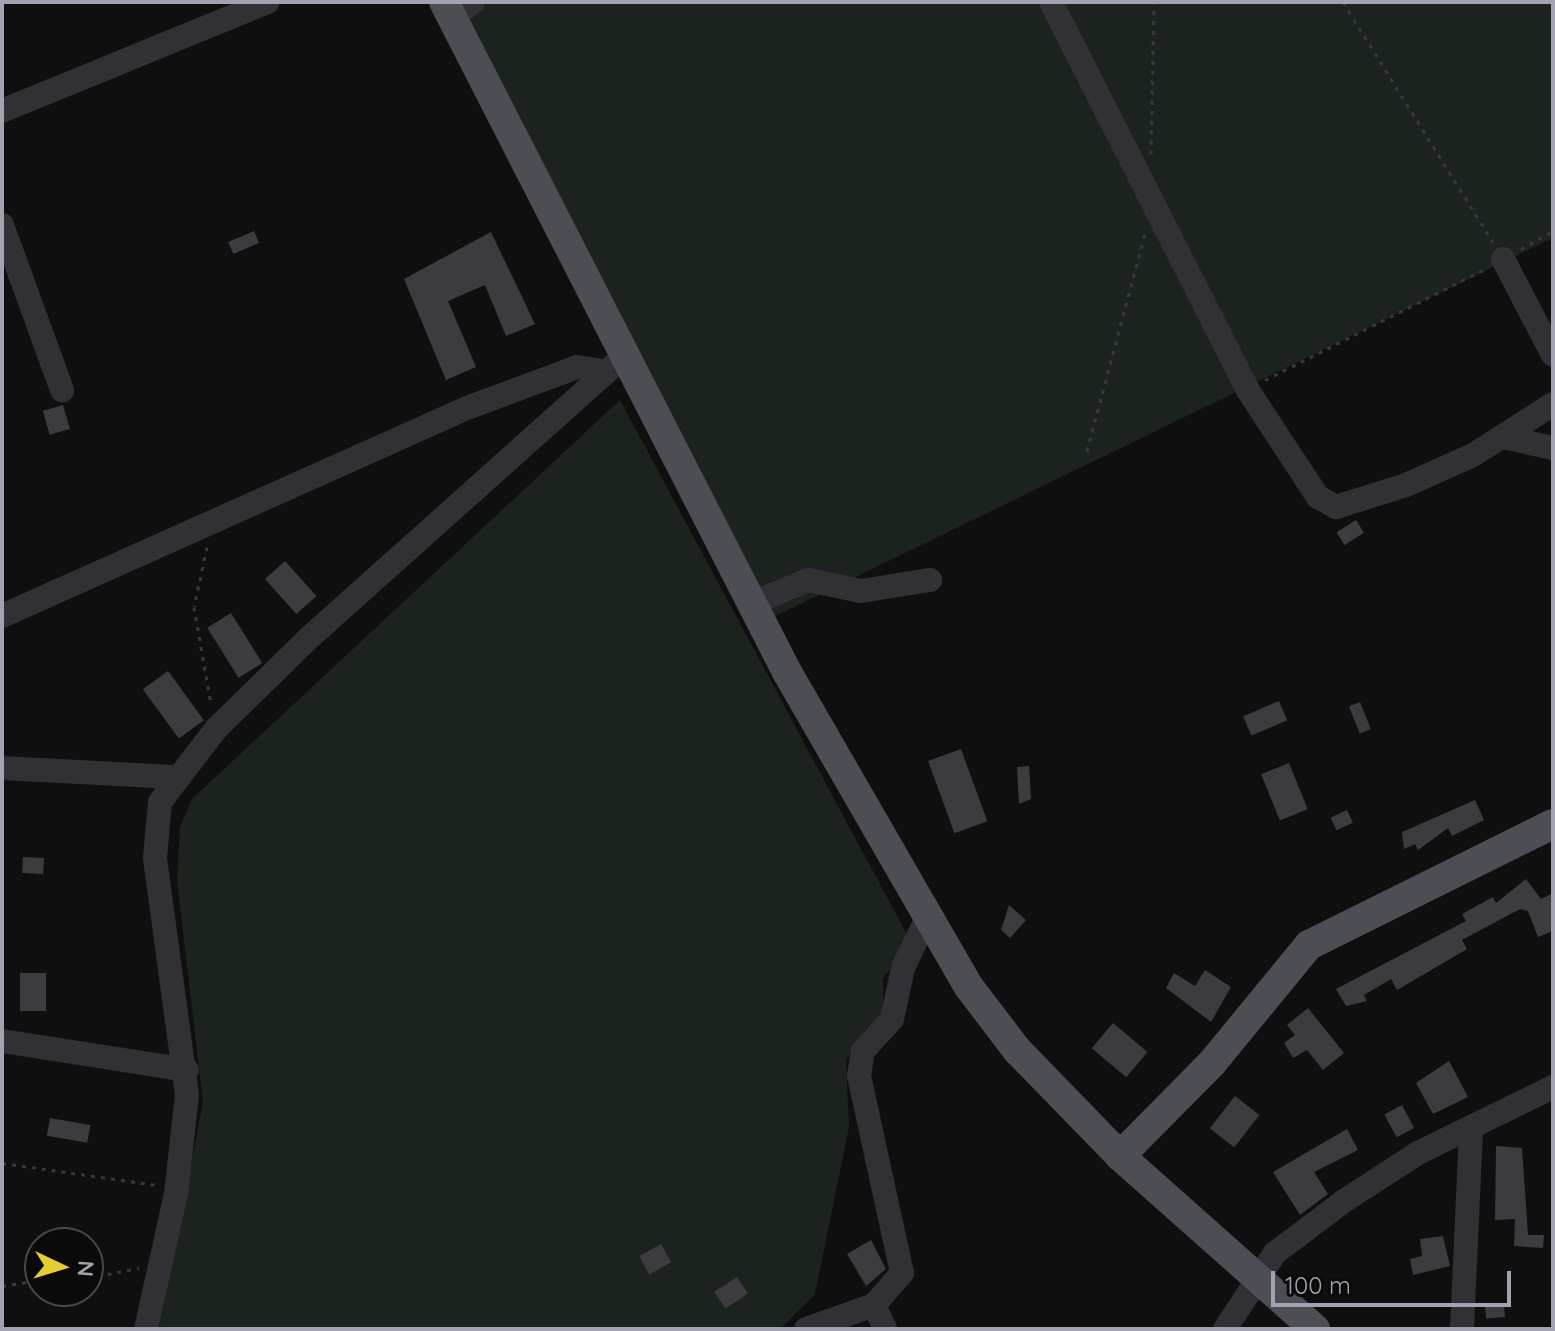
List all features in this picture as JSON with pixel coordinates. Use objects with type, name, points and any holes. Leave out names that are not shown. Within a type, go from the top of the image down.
[{"type":"main road","points":[[456,8],[751,604],[926,920],[1017,1050],[1120,1156],[1253,1278],[1315,1329]]},
{"type":"main road","points":[[1120,1156],[1212,1063],[1309,945],[1553,824]]},
{"type":"street","points":[[2,111],[268,2]]},
{"type":"street","points":[[1051,2],[1148,204],[1247,389],[1305,482],[1336,507],[1448,467],[1503,437],[1553,404]]},
{"type":"street","points":[[2,225],[62,390]]},
{"type":"street","points":[[1503,259],[1553,355]]},
{"type":"street","points":[[146,1329],[163,1267],[176,1194],[187,1070],[155,858],[160,802],[175,777],[216,729],[601,371],[627,354]]},
{"type":"street","points":[[2,616],[467,408],[577,367],[601,371]]},
{"type":"street","points":[[1503,437],[1553,448]]},
{"type":"street","points":[[751,604],[808,580],[861,591],[930,580]]},
{"type":"street","points":[[2,768],[72,766],[175,777]]},
{"type":"street","points":[[806,1329],[874,1305],[902,1273],[901,1246],[860,1063],[892,1019],[903,968],[926,920]]},
{"type":"street","points":[[2,1041],[187,1070]]},
{"type":"street","points":[[1225,1329],[1253,1278],[1344,1201],[1418,1153],[1471,1132],[1553,1087]]},
{"type":"street","points":[[1462,1329],[1471,1132]]},
{"type":"street","points":[[874,1305],[885,1329]]},
{"type":"path","points":[[1151,160],[1154,2]]},
{"type":"path","points":[[1343,2],[1503,259]]},
{"type":"path","points":[[1087,451],[1141,263],[1148,204]]},
{"type":"path","points":[[1247,389],[1553,231]]},
{"type":"path","points":[[209,540],[194,607],[216,729]]},
{"type":"path","points":[[2,1163],[176,1194]]},
{"type":"path","points":[[104,1276],[163,1267]]},
{"type":"path","points":[[2,1286],[24,1283]]},
{"type":"shaded area","points":[[446,2],[1553,2],[1553,238],[763,622]]},
{"type":"shaded area","points":[[620,400],[911,942],[883,978],[883,1014],[846,1060],[849,1127],[815,1294],[780,1329],[159,1329],[203,1102],[177,880],[180,827],[192,799]]},
{"type":"building","points":[[254,231],[259,243],[233,254],[228,242]]},
{"type":"building","points":[[491,232],[535,324],[506,336],[485,285],[448,301],[476,367],[446,380],[404,279]]},
{"type":"building","points":[[63,405],[70,429],[50,435],[43,411]]},
{"type":"building","points":[[1356,520],[1364,533],[1344,545],[1336,532]]},
{"type":"building","points":[[285,561],[316,596],[296,614],[265,579]]},
{"type":"building","points":[[231,613],[262,663],[239,678],[207,628]]},
{"type":"building","points":[[168,671],[204,720],[179,739],[143,689]]},
{"type":"building","points":[[1279,701],[1287,720],[1251,736],[1243,716]]},
{"type":"building","points":[[1360,702],[1371,729],[1360,733],[1349,706]]},
{"type":"building","points":[[961,749],[987,821],[954,833],[928,761]]},
{"type":"building","points":[[1289,763],[1308,809],[1280,821],[1261,774]]},
{"type":"building","points":[[1029,766],[1031,799],[1019,804],[1017,767]]},
{"type":"building","points":[[1475,800],[1484,820],[1452,836],[1448,828],[1418,850],[1415,844],[1404,849],[1402,832]]},
{"type":"building","points":[[1347,810],[1353,823],[1337,830],[1331,818]]},
{"type":"building","points":[[23,857],[44,858],[43,874],[22,873]]},
{"type":"building","points":[[1526,879],[1541,899],[1553,893],[1553,931],[1538,937],[1528,911],[1520,909],[1462,940],[1467,949],[1397,990],[1391,979],[1364,995],[1367,1001],[1346,1006],[1336,989],[1466,921],[1462,914],[1493,897],[1496,903]]},
{"type":"building","points":[[1009,905],[1026,920],[1010,938],[1001,930]]},
{"type":"building","points":[[1205,970],[1231,987],[1211,1022],[1166,988],[1174,973],[1195,986]]},
{"type":"building","points":[[20,973],[46,973],[46,1011],[20,1011]]},
{"type":"building","points":[[1308,1008],[1344,1053],[1323,1070],[1307,1050],[1293,1058],[1284,1043],[1295,1035],[1287,1025]]},
{"type":"building","points":[[1113,1023],[1147,1052],[1126,1077],[1092,1048]]},
{"type":"building","points":[[1449,1061],[1468,1097],[1433,1114],[1416,1083]]},
{"type":"building","points":[[1235,1096],[1259,1115],[1234,1147],[1210,1128]]},
{"type":"building","points":[[1402,1105],[1414,1128],[1397,1137],[1384,1114]]},
{"type":"building","points":[[50,1118],[90,1125],[87,1143],[47,1136]]},
{"type":"building","points":[[1347,1129],[1358,1150],[1314,1172],[1328,1194],[1300,1215],[1273,1172]]},
{"type":"building","points":[[1496,1146],[1522,1148],[1528,1235],[1544,1235],[1543,1248],[1514,1246],[1515,1219],[1495,1220]]},
{"type":"building","points":[[1443,1236],[1450,1266],[1413,1275],[1410,1259],[1422,1256],[1420,1239]]},
{"type":"building","points":[[871,1240],[886,1269],[866,1286],[847,1254]]},
{"type":"building","points":[[661,1244],[671,1262],[649,1274],[639,1256]]},
{"type":"building","points":[[737,1277],[748,1294],[725,1308],[714,1292]]},
{"type":"building","points":[[1504,1305],[1505,1317],[1486,1319],[1485,1307]]}]
